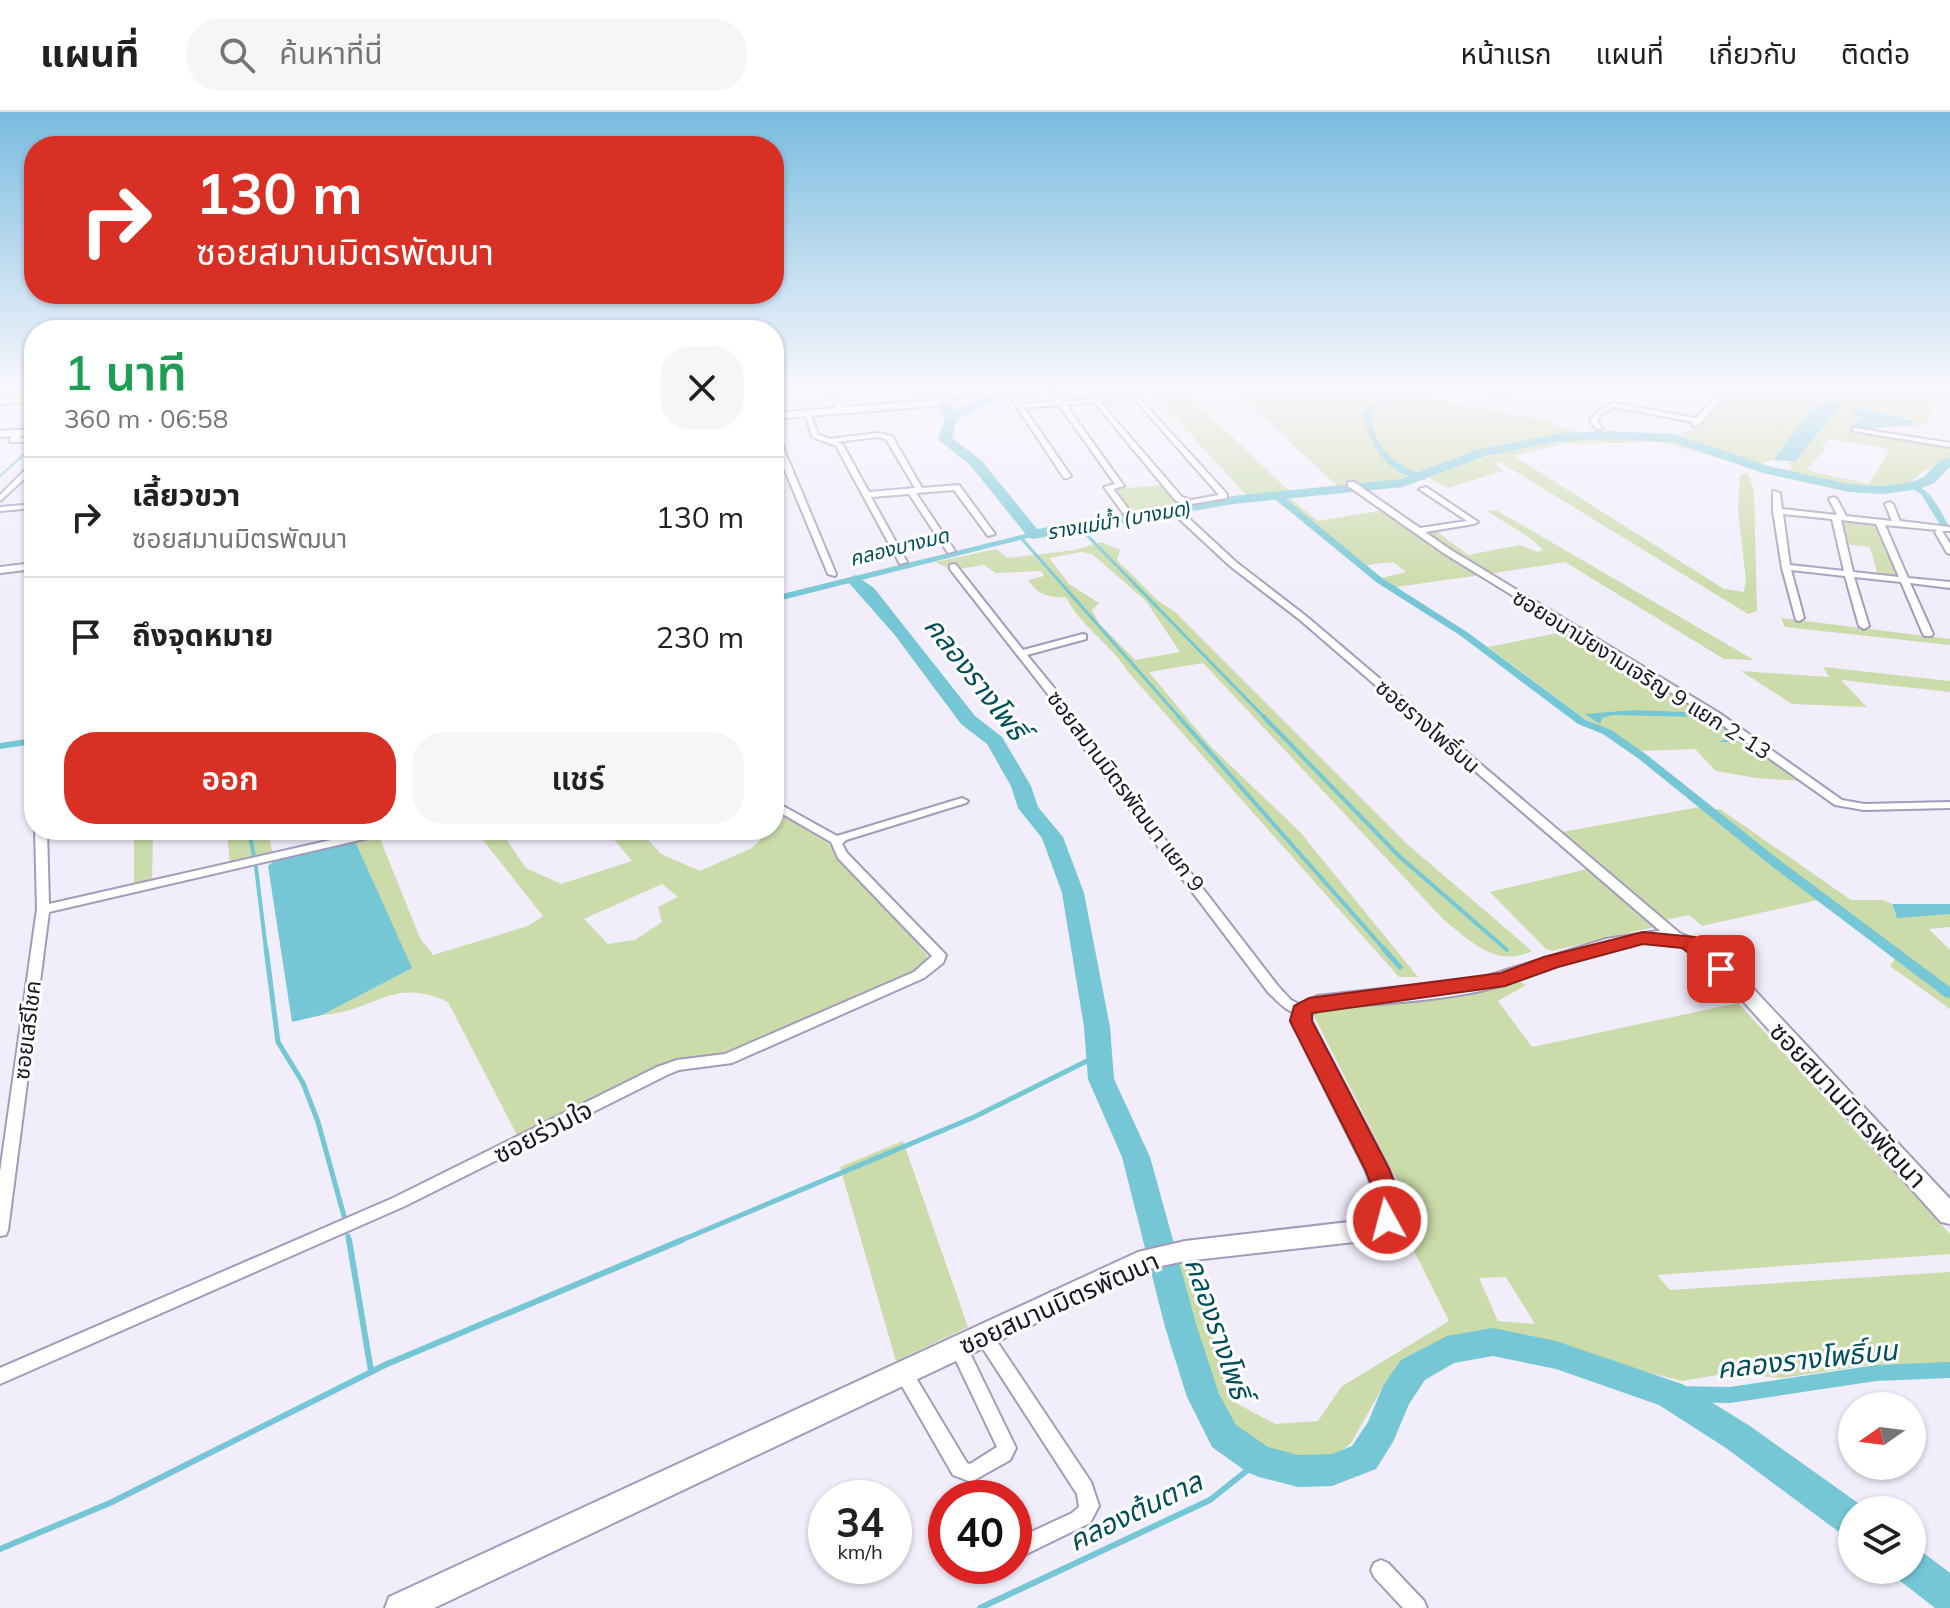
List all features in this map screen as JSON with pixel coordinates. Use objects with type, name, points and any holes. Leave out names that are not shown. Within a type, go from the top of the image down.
[{"type":"street","points":[[845,456],[903,562]]},
{"type":"street","points":[[898,456],[951,551]]},
{"type":"street","points":[[1053,456],[1067,476]]},
{"type":"street","points":[[1098,456],[1120,486],[1106,484],[1126,511]]},
{"type":"street","points":[[1142,456],[1179,499],[1191,502],[1224,496],[1188,456]]},
{"type":"street","points":[[784,459],[832,574]]},
{"type":"street","points":[[0,499],[24,476]]},
{"type":"street","name":"ซอยอนามัยงามเจริญ 9 แยก 2-13","points":[[1351,484],[1504,587],[1715,715],[1839,803],[1853,807],[1950,805]]},
{"type":"street","points":[[867,495],[951,486],[960,488],[991,534]]},
{"type":"street","points":[[1418,531],[1474,522],[1423,489]]},
{"type":"street","points":[[1776,493],[1786,567],[1799,618]]},
{"type":"street","points":[[1833,499],[1840,518],[1848,573],[1864,626]]},
{"type":"street","points":[[1889,504],[1897,523]]},
{"type":"street","points":[[0,509],[24,507]]},
{"type":"street","points":[[1777,511],[1950,529]]},
{"type":"street","name":"ซอยรางโพธิ์บน","points":[[1179,514],[1233,564],[1303,618],[1678,939]]},
{"type":"street","points":[[1879,521],[1908,581],[1928,634]]},
{"type":"street","points":[[1939,532],[1950,551]]},
{"type":"street","points":[[0,570],[24,567]]},
{"type":"street","name":"ซอยสมานมิตรพัฒนา แยก 9","points":[[953,567],[1022,653],[1092,752],[1273,989],[1286,1003],[1302,1011]]},
{"type":"street","points":[[1786,567],[1950,585]]},
{"type":"street","points":[[1022,653],[1083,637]]},
{"type":"street","points":[[837,841],[962,801]]},
{"type":"street","name":"ซอยร่วมใจ","points":[[0,1376],[399,1202],[662,1071],[677,1065],[727,1059],[930,967],[938,960],[933,947],[842,855],[835,846],[837,841],[784,810]]},
{"type":"street","name":"ซอยเสรีโชค","points":[[0,1230],[43,909],[41,840]]},
{"type":"street","points":[[43,909],[346,840]]},
{"type":"street","points":[[1302,1011],[1317,1003],[1505,979],[1551,962],[1643,938],[1678,939]]},
{"type":"street","name":"ซอยสมานมิตรพัฒนา","points":[[1678,939],[1699,948],[1727,975],[1950,1215]]},
{"type":"street","name":"ซอยสมานมิตรพัฒนา","points":[[400,1608],[1147,1259],[1185,1251],[1354,1232],[1381,1226],[1387,1220],[1390,1202],[1305,1030],[1302,1011]]},
{"type":"street","points":[[904,1374],[960,1469],[971,1473],[1003,1454],[1007,1448],[971,1342]]},
{"type":"street","points":[[971,1342],[1084,1488],[1091,1505],[1088,1513],[1079,1520],[1032,1542]]},
{"type":"street","points":[[1381,1570],[1417,1608]]},
{"type":"green space","points":[[1210,456],[1252,456],[1291,493],[1248,497]]},
{"type":"green space","points":[[1305,456],[1459,456],[1414,477],[1338,487]]},
{"type":"green space","points":[[1515,456],[1724,589],[1744,592],[1746,580],[1738,511],[1740,475],[1748,473],[1754,492],[1757,611],[1748,614],[1500,462],[1494,463],[1503,471],[1448,488],[1429,478],[1478,459]]},
{"type":"green space","points":[[1734,456],[1777,456],[1775,459],[1785,463],[1795,462],[1800,456],[1819,456],[1806,470],[1869,484],[1886,456],[1950,456],[1950,460],[1922,472],[1907,485],[1853,486],[1789,473],[1792,465],[1773,460],[1758,464]]},
{"type":"green space","points":[[1162,485],[1174,501],[1185,504],[1130,511],[1114,489]]},
{"type":"green space","points":[[1288,497],[1318,521],[1385,510],[1481,575],[1396,587],[1381,578],[1406,572],[1393,562],[1357,566],[1273,498]]},
{"type":"green space","points":[[1496,510],[1754,660],[1724,659],[1565,562],[1488,574],[1426,531],[1435,530],[1468,555],[1519,545],[1538,552],[1543,550],[1533,540],[1487,511]]},
{"type":"green space","points":[[1841,519],[1875,523],[1901,577],[1878,576],[1870,547],[1846,544]]},
{"type":"green space","points":[[1101,542],[1120,550],[1117,560],[1157,600],[1175,612],[1407,844],[1532,951],[1519,955],[1496,955],[1475,944],[1445,921],[1203,663],[1149,672],[1212,748],[1300,832],[1418,977],[1399,977],[1072,608],[1066,597],[1055,597],[1035,589],[1028,580],[1044,576],[1041,571],[996,573],[984,565],[952,570],[935,562],[996,549],[1008,558],[1075,550]],"holes":[[[1081,552],[1092,554],[1146,601],[1180,652],[1135,660],[1098,622],[1092,610],[1099,603],[1069,584],[1049,558]]]},
{"type":"green space","points":[[1781,618],[1950,639],[1950,645],[1785,627]]},
{"type":"green space","points":[[1573,630],[1719,720],[1802,781],[1716,771],[1695,749],[1638,751],[1581,716],[1488,647]]},
{"type":"green space","points":[[1823,667],[1950,681],[1950,692],[1841,680],[1867,707],[1792,704],[1741,671],[1829,677]]},
{"type":"green space","points":[[1700,807],[1706,811],[1720,809],[1851,900],[1883,900],[1892,904],[1895,915],[1950,914],[1950,927],[1929,929],[1950,950],[1950,1009],[1890,966],[1896,958],[1818,900],[1702,926],[1689,915],[1665,920],[1562,832]]},
{"type":"green space","points":[[784,815],[827,842],[927,955],[928,961],[863,996],[770,1037],[711,1055],[684,1058],[529,1134],[517,1135],[448,1002],[429,995],[397,994],[340,1013],[322,1015],[411,968],[355,841],[381,840],[420,938],[433,955],[528,926],[543,916],[483,840],[507,840],[526,868],[561,884],[632,861],[614,840],[648,840],[661,854],[700,871],[752,848],[760,840],[784,840]],"holes":[[[662,884],[678,897],[658,907],[662,922],[635,940],[608,944],[584,919]]]},
{"type":"green space","points":[[134,840],[153,840],[152,882],[134,887]]},
{"type":"green space","points":[[228,840],[270,840],[273,857],[230,867]]},
{"type":"green space","points":[[1588,869],[1654,927],[1552,951],[1546,949],[1490,892]]},
{"type":"green space","points":[[1517,980],[1526,985],[1498,1001],[1532,1047],[1738,1003],[1950,1234],[1950,1254],[1657,1275],[1670,1290],[1950,1272],[1950,1363],[1869,1365],[1782,1378],[1729,1373],[1682,1381],[1521,1340],[1480,1336],[1439,1346],[1385,1383],[1351,1443],[1326,1464],[1283,1457],[1252,1445],[1231,1424],[1209,1383],[1173,1265],[1188,1261],[1236,1403],[1275,1424],[1318,1421],[1341,1387],[1449,1321],[1402,1227],[1409,1204],[1311,1010]],"holes":[[[1506,1277],[1535,1324],[1498,1321],[1479,1278]]]},
{"type":"green space","points":[[903,1141],[968,1327],[896,1361],[840,1167]]},
{"type":"water","points":[[1776,456],[1800,456],[1795,462],[1774,459]]},
{"type":"water","points":[[1634,710],[1705,713],[1745,742],[1717,742],[1735,737],[1711,719],[1612,715],[1602,718],[1600,724],[1585,714]]},
{"type":"water","points":[[355,841],[412,968],[322,1015],[292,1022],[268,866],[274,861]]},
{"type":"water","points":[[1892,904],[1950,904],[1950,914],[1897,918]]},
{"type":"waterway","points":[[0,476],[22,456]]},
{"type":"waterway","name":"รางแม่น้ำ (บางมด)","points":[[967,456],[976,463],[1033,534],[1233,500],[1403,483],[1474,456]]},
{"type":"waterway","points":[[1385,456],[1400,468],[1422,478]]},
{"type":"waterway","name":"รางแม่น้ำ (บางมด)","points":[[1726,456],[1768,470],[1849,488],[1883,490],[1914,486],[1929,480],[1950,462]]},
{"type":"waterway","points":[[1914,486],[1924,492],[1945,526]]},
{"type":"waterway","points":[[1277,496],[1379,580],[1464,634],[1582,722],[1607,732],[1643,757],[1778,865],[1950,994]]},
{"type":"waterway","name":"รางแม่น้ำ (บางมด)","points":[[1078,525],[1086,534]]},
{"type":"waterway","points":[[1084,532],[1265,718]]},
{"type":"waterway","name":"คลองบางมด","points":[[784,596],[1033,534]]},
{"type":"waterway","points":[[1022,539],[1180,718]]},
{"type":"waterway","name":"คลองรางโพธิ์","points":[[855,580],[900,630],[968,720],[995,741],[1021,786],[1028,808],[1052,837],[1073,893],[1097,1027],[1101,1079],[1136,1157],[1181,1327],[1204,1397],[1224,1436],[1259,1461],[1298,1471],[1332,1470],[1364,1458],[1381,1431],[1395,1396],[1413,1370],[1447,1350],[1493,1342],[1556,1355],[1670,1394],[1738,1437],[1838,1510]]},
{"type":"waterway","points":[[1178,716],[1385,950]]},
{"type":"waterway","points":[[1263,716],[1399,856],[1507,950]]},
{"type":"waterway","name":"คลองบางมด","points":[[0,746],[24,742]]},
{"type":"waterway","points":[[251,840],[254,857]]},
{"type":"waterway","points":[[256,867],[266,950]]},
{"type":"waterway","points":[[266,948],[278,1042],[303,1083],[318,1122],[344,1216]]},
{"type":"waterway","points":[[1383,948],[1400,967]]},
{"type":"waterway","points":[[677,1242],[972,1118],[1099,1055]]},
{"type":"waterway","points":[[348,1236],[349,1242]]},
{"type":"waterway","points":[[349,1240],[371,1371]]},
{"type":"waterway","points":[[0,1549],[110,1503],[387,1364],[682,1240]]},
{"type":"waterway","name":"คลองรางโพธิ์บน","points":[[1670,1394],[1730,1395],[1876,1373],[1950,1370]]},
{"type":"waterway","name":"คลองต้นตาล","points":[[980,1608],[1210,1500],[1259,1461]]},
{"type":"waterway","name":"คลองรางโพธิ์","points":[[1926,1578],[1950,1596]]},
{"type":"route","points":[[1387,1220],[1391,1211],[1390,1202],[1377,1169],[1301,1021],[1302,1011],[1309,1005],[1505,979],[1551,962],[1643,938],[1662,937],[1688,942],[1721,969]]}]
